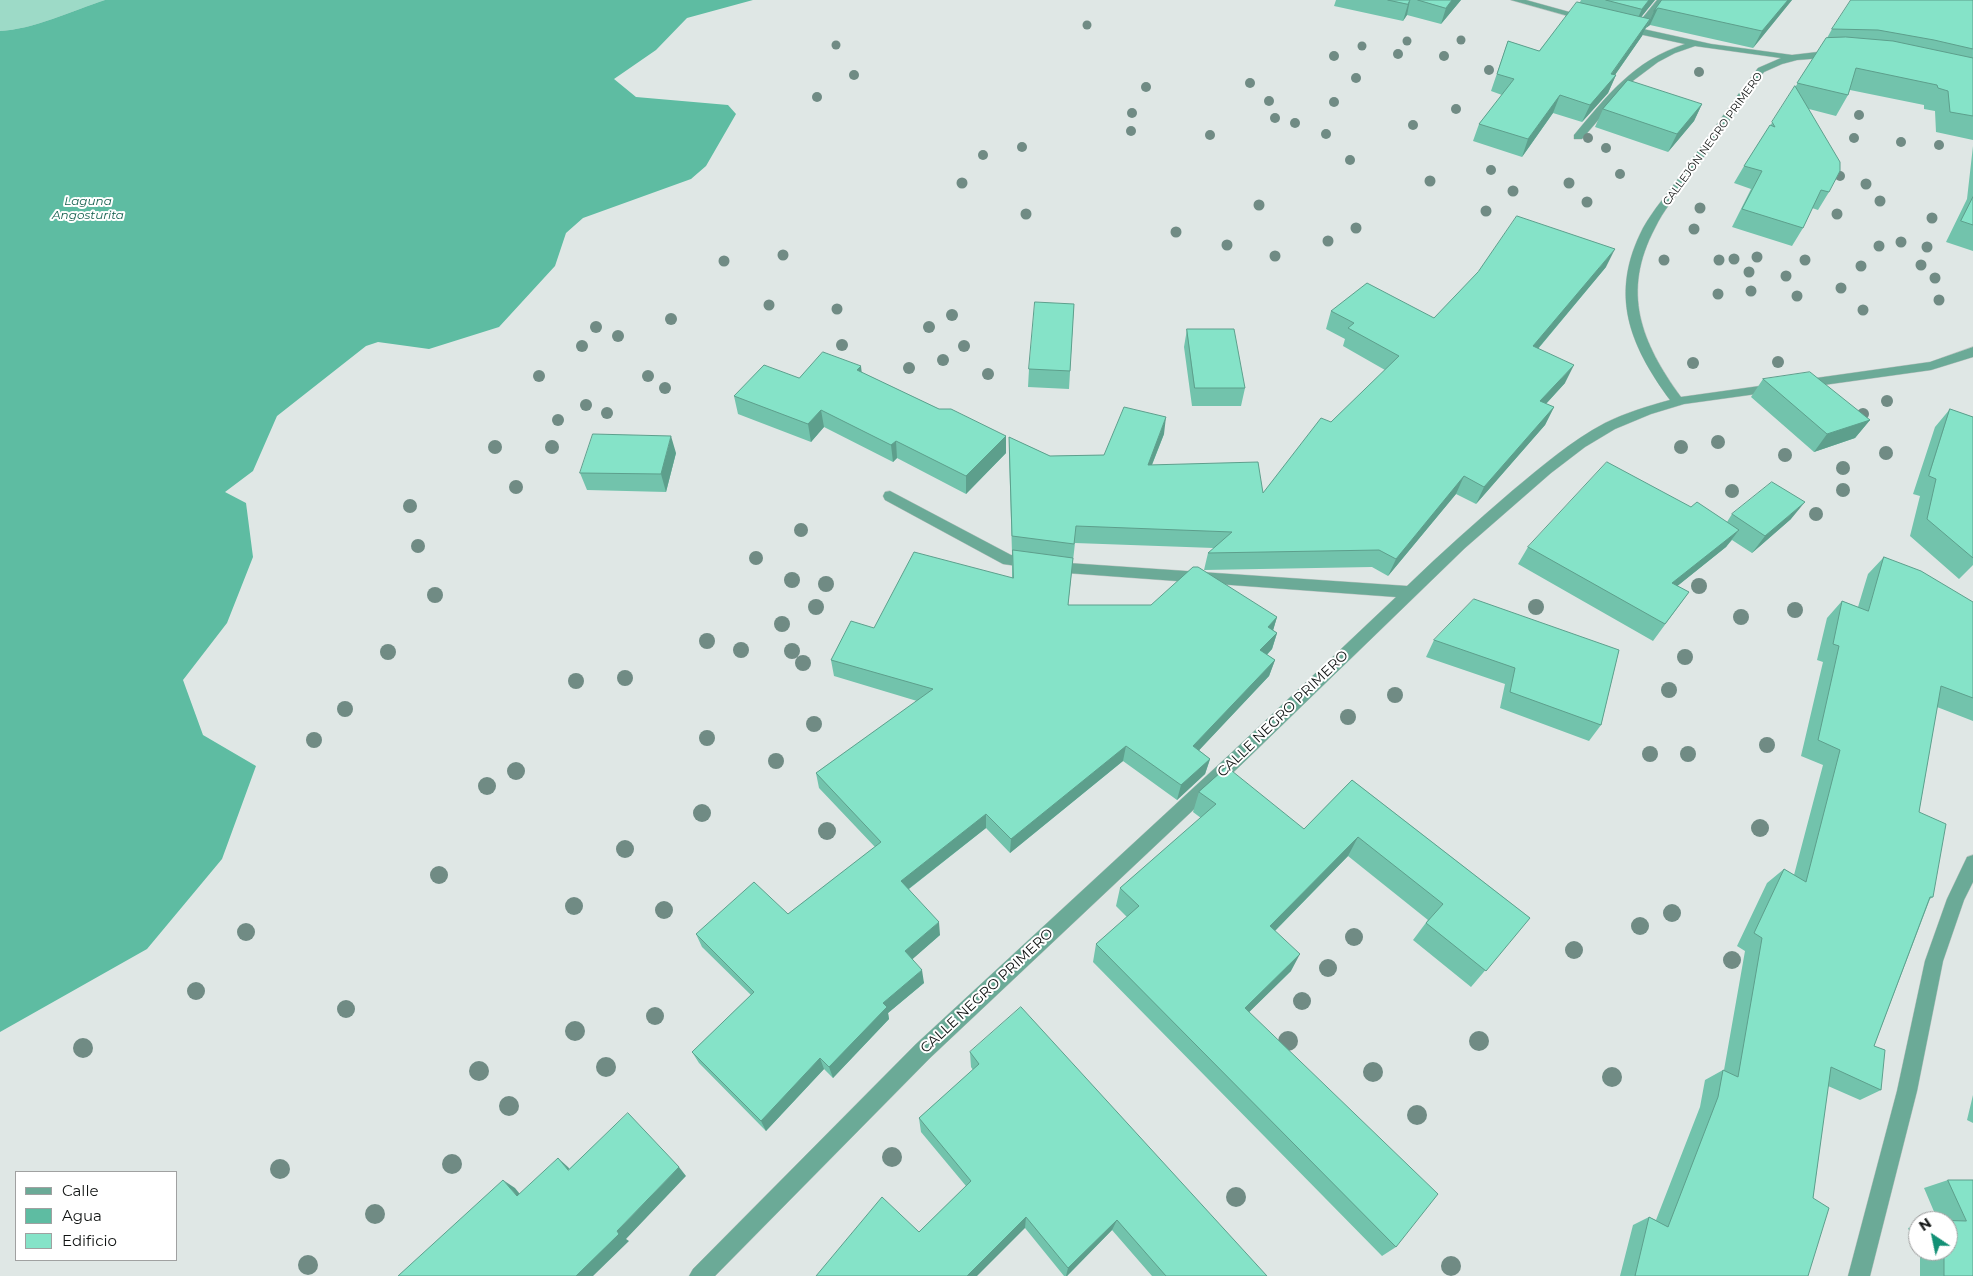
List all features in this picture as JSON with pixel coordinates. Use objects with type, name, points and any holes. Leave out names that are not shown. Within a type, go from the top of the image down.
[{"type":"street","points":[[1515,0],[1597,21]]},
{"type":"street","points":[[1637,31],[1662,0]]},
{"type":"street","points":[[1615,26],[1695,44],[1754,53],[1797,56]]},
{"type":"street","points":[[1578,138],[1624,83],[1643,66],[1658,56],[1674,49],[1695,44]]},
{"type":"street","name":"CALLEJÓN NEGRO PRIMERO","points":[[1678,402],[1662,382],[1644,350],[1630,309],[1630,284],[1634,264],[1649,228],[1761,70],[1782,59],[1797,56],[1845,54]]},
{"type":"street","name":"CALLE NEGRO PRIMERO","points":[[700,1276],[923,1051],[1235,760],[1468,538],[1546,470],[1580,444],[1619,422],[1646,411],[1678,402],[1931,366],[1972,354]]},
{"type":"street","points":[[890,496],[1008,560],[1051,567],[1411,592]]},
{"type":"street","points":[[1859,1276],[1907,1091],[1934,962],[1956,899],[1973,863]]},
{"type":"shaded area","points":[[0,0],[105,0],[39,23],[0,31]]},
{"type":"water","name":"Laguna Angosturita","points":[[105,0],[753,0],[687,18],[656,50],[614,79],[636,97],[728,105],[736,114],[706,166],[691,179],[583,218],[566,233],[555,266],[499,327],[429,349],[378,342],[366,346],[277,416],[253,471],[225,492],[246,503],[253,557],[227,623],[183,680],[203,735],[256,766],[222,859],[147,949],[0,1032],[0,31],[39,23]]},
{"type":"building","points":[[1388,0],[1410,0],[1408,4]]},
{"type":"building","points":[[1418,0],[1452,0],[1446,8]]},
{"type":"building","points":[[1606,0],[1649,0],[1642,9]]},
{"type":"building","points":[[1662,0],[1788,0],[1762,31],[1658,8],[1654,11]]},
{"type":"building","points":[[1851,0],[1973,0],[1973,49],[1878,30],[1832,29]]},
{"type":"building","points":[[1577,2],[1650,19],[1611,74],[1616,75],[1590,105],[1560,95],[1528,139],[1479,124],[1514,79],[1497,74],[1508,41],[1539,51]]},
{"type":"building","points":[[1846,37],[1893,41],[1973,58],[1973,116],[1950,112],[1948,91],[1938,88],[1937,85],[1856,68],[1848,95],[1797,83],[1826,38]]},
{"type":"building","points":[[1628,80],[1702,104],[1677,134],[1603,109]]},
{"type":"building","points":[[1795,86],[1840,162],[1840,171],[1829,192],[1821,190],[1803,228],[1742,209],[1762,171],[1744,166],[1770,125],[1775,127],[1772,122]]},
{"type":"building","points":[[1973,197],[1973,225],[1961,221]]},
{"type":"building","points":[[1517,216],[1615,249],[1533,346],[1574,365],[1540,401],[1554,407],[1484,487],[1464,476],[1396,559],[1379,550],[1208,553],[1232,532],[1076,526],[1074,544],[1012,536],[1009,437],[1050,456],[1104,455],[1124,407],[1166,417],[1148,465],[1258,462],[1263,493],[1321,418],[1331,422],[1399,356],[1348,328],[1354,323],[1331,311],[1367,283],[1434,318],[1478,272]]},
{"type":"building","points":[[1035,302],[1074,304],[1070,371],[1029,369]]},
{"type":"building","points":[[1187,329],[1234,329],[1245,388],[1195,388]]},
{"type":"building","points":[[823,352],[861,366],[857,370],[939,409],[951,409],[1006,436],[966,476],[896,441],[891,445],[821,410],[808,424],[734,396],[764,365],[799,378]]},
{"type":"building","points":[[1810,372],[1870,420],[1827,434],[1763,379]]},
{"type":"building","points":[[1950,409],[1973,417],[1973,558],[1927,519],[1936,479],[1929,476]]},
{"type":"building","points":[[593,434],[671,436],[661,474],[580,473]]},
{"type":"building","points":[[1607,462],[1691,507],[1697,502],[1739,530],[1672,583],[1689,592],[1665,624],[1528,547]]},
{"type":"building","points":[[1772,482],[1805,502],[1765,536],[1732,514]]},
{"type":"building","points":[[1013,550],[1073,558],[1068,605],[1151,605],[1193,567],[1198,567],[1277,617],[1268,627],[1277,633],[1260,650],[1275,660],[1193,746],[1210,759],[1181,785],[1126,746],[1011,839],[986,814],[901,881],[939,922],[905,951],[922,970],[883,1003],[887,1007],[829,1067],[820,1058],[761,1121],[692,1052],[754,992],[696,934],[754,882],[788,914],[881,842],[816,773],[933,689],[831,660],[851,621],[874,628],[914,552],[1013,578]]},
{"type":"building","points":[[1884,557],[1921,571],[1973,602],[1973,698],[1941,686],[1919,812],[1946,824],[1933,897],[1930,897],[1874,1046],[1885,1050],[1881,1090],[1831,1067],[1813,1198],[1829,1208],[1808,1276],[1635,1276],[1649,1217],[1668,1227],[1718,1097],[1723,1070],[1738,1077],[1762,938],[1754,933],[1784,869],[1806,882],[1840,750],[1818,740],[1839,646],[1833,644],[1842,601],[1868,611]]},
{"type":"building","points":[[1474,599],[1619,650],[1601,725],[1510,692],[1515,668],[1434,640]]},
{"type":"building","points":[[1227,767],[1304,829],[1352,780],[1530,918],[1486,971],[1426,923],[1443,904],[1358,837],[1270,926],[1300,954],[1245,1008],[1438,1194],[1396,1247],[1096,944],[1139,906],[1120,888],[1216,804],[1199,792]]},
{"type":"building","points":[[1021,1007],[1267,1276],[1166,1276],[1117,1220],[1068,1268],[1026,1217],[967,1276],[816,1276],[882,1197],[919,1232],[971,1181],[919,1118],[979,1064],[970,1052]]},
{"type":"building","points":[[628,1113],[679,1167],[617,1231],[619,1234],[576,1276],[398,1276],[503,1180],[517,1196],[558,1158],[568,1170]]},
{"type":"building","points":[[1948,1180],[1973,1180],[1973,1276],[1944,1276],[1944,1261],[1958,1261],[1958,1221],[1966,1221]]}]
